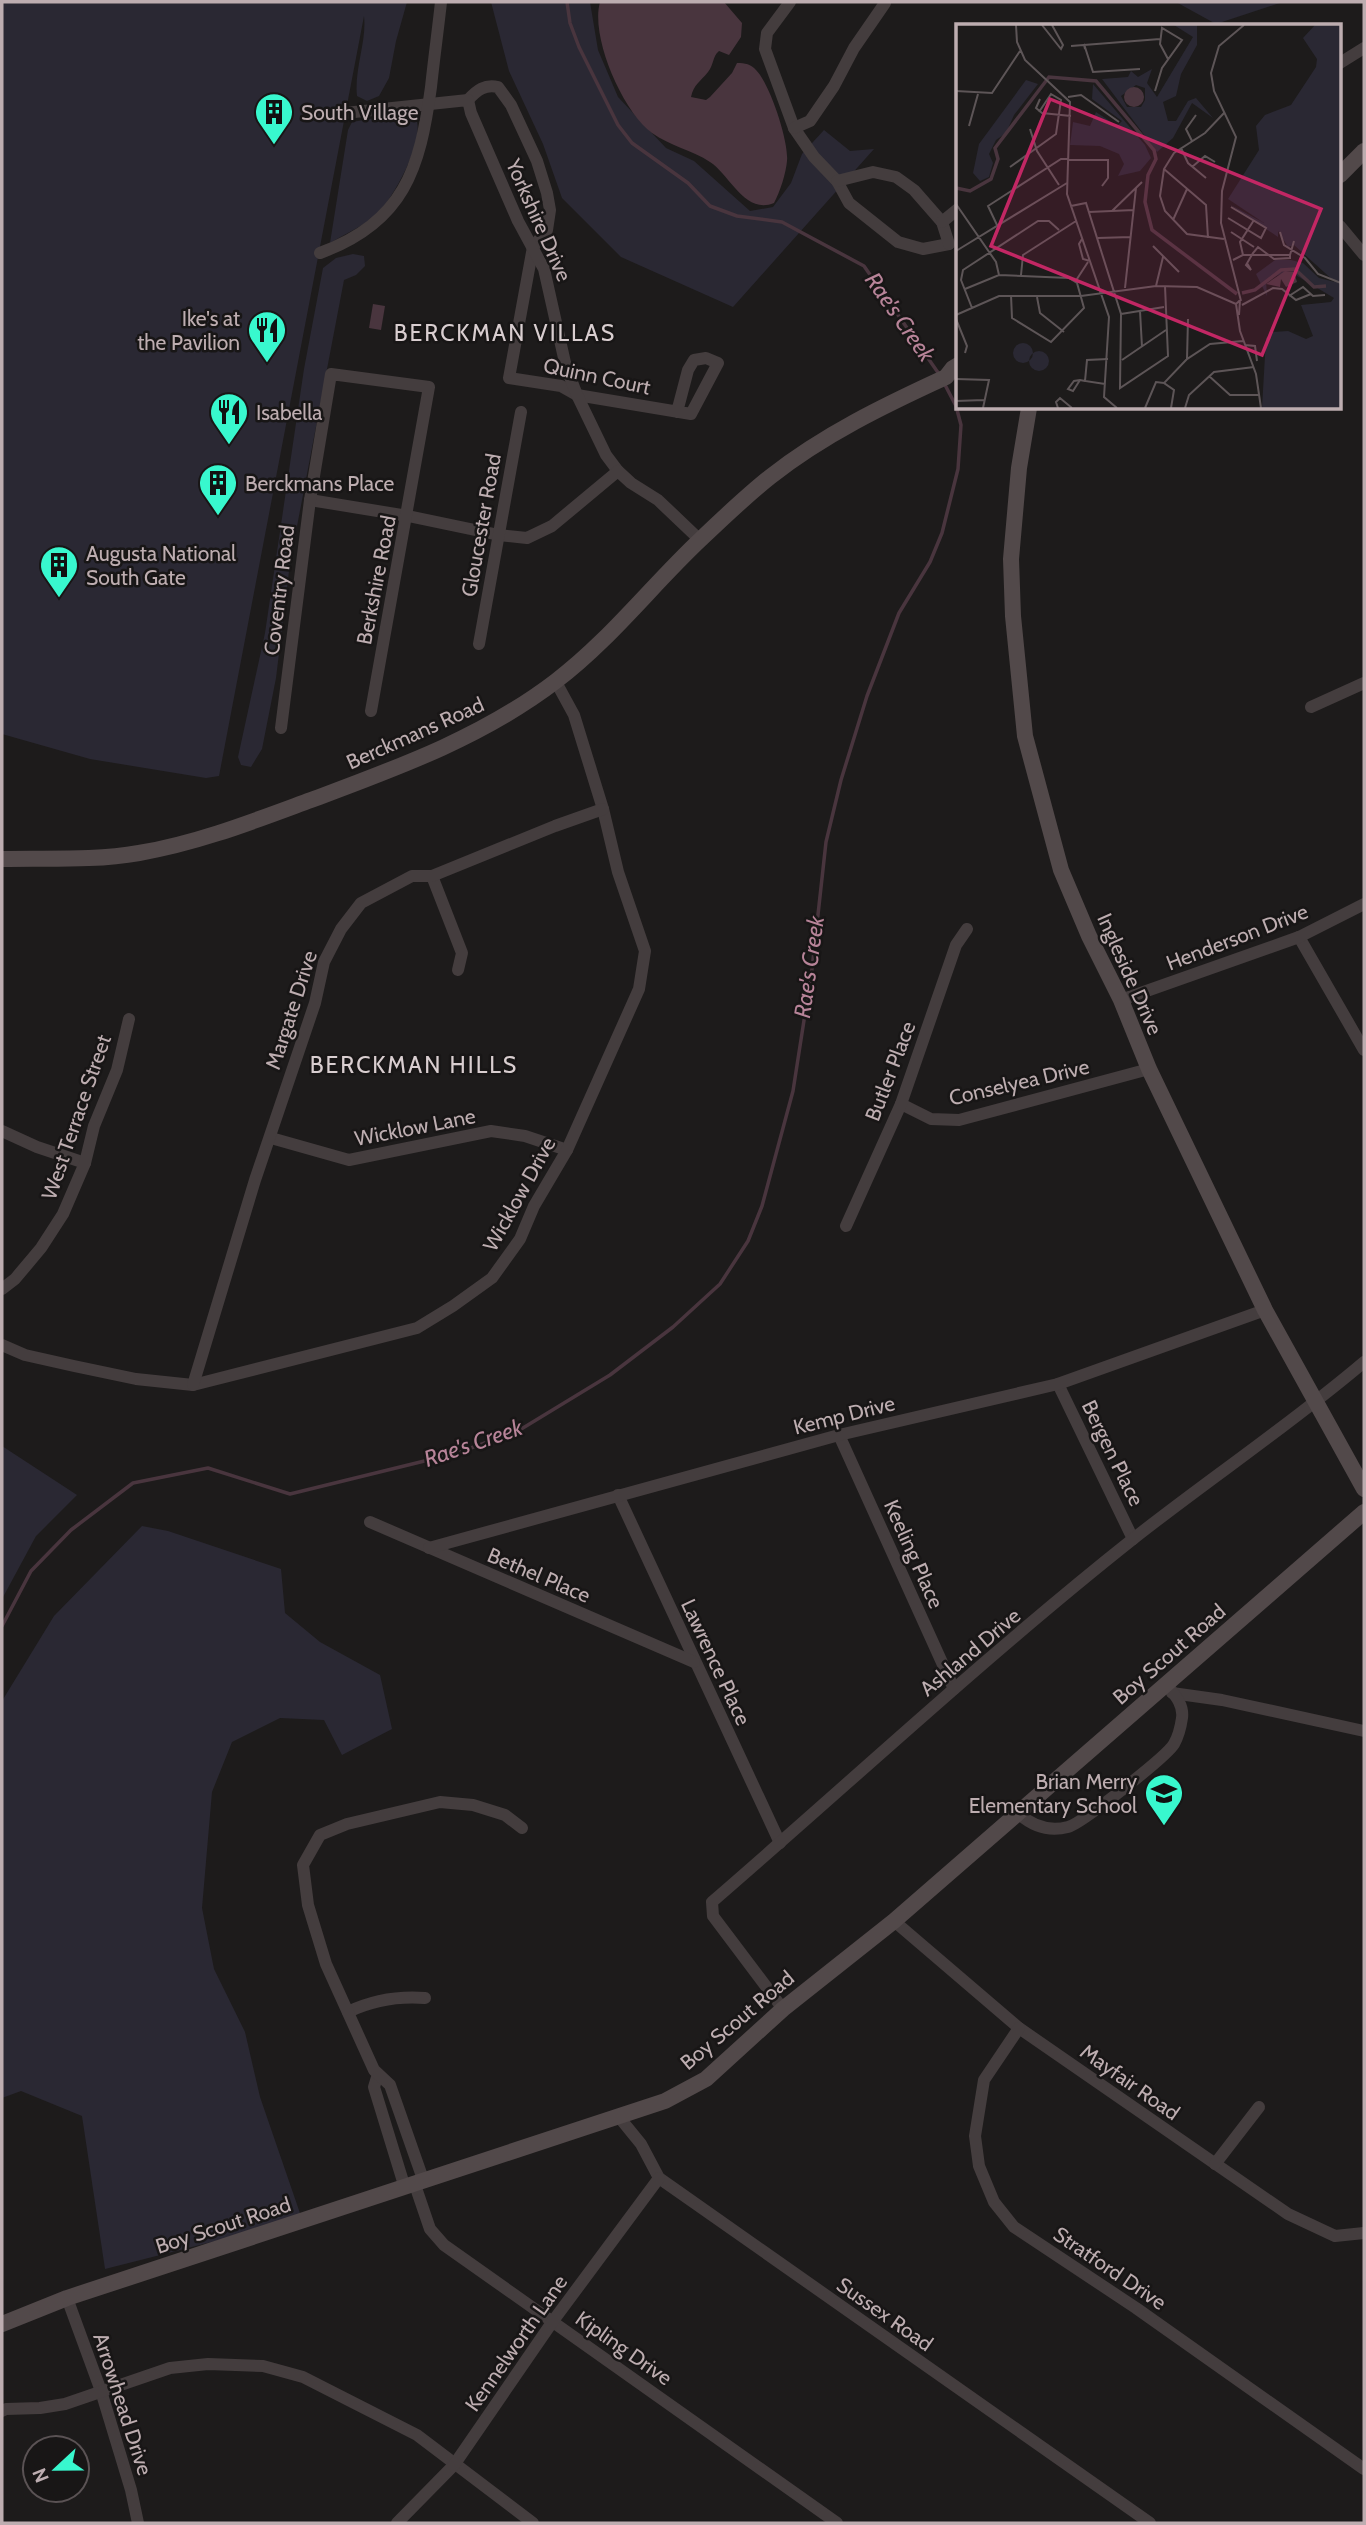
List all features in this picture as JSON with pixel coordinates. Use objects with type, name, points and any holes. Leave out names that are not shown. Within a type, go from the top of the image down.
[{"type":"street","points":[[320,253],[360,233],[382,218],[397,201],[416,163],[425,130],[442,2]]},
{"type":"street","points":[[790,2],[767,33],[765,49],[794,128],[814,157],[837,181],[849,203],[898,243],[923,249],[954,247],[942,222],[914,190],[896,177],[873,172],[837,181]]},
{"type":"street","points":[[794,128],[810,121],[834,86],[854,48],[886,3]]},
{"type":"street","points":[[1342,62],[1364,48]]},
{"type":"street","points":[[345,113],[429,102],[468,100],[476,91],[490,85],[498,87],[522,129],[540,172],[550,210],[547,230],[533,247]]},
{"type":"street","name":"Yorkshire Drive","points":[[468,100],[471,113],[519,221],[544,269],[566,367],[606,455],[631,484],[659,500],[700,540]]},
{"type":"street","points":[[1342,173],[1364,151]]},
{"type":"street","points":[[942,222],[956,211]]},
{"type":"street","points":[[1342,228],[1364,255]]},
{"type":"street","name":"Quinn Court","points":[[533,247],[509,378],[562,386],[577,395],[677,412]]},
{"type":"street","name":"Coventry Road","points":[[281,728],[310,500],[331,374]]},
{"type":"street","name":"Berkshire Road","points":[[331,374],[429,387],[371,711]]},
{"type":"street","name":"Berckmans Road","points":[[2,859],[135,854],[210,836],[434,752],[491,725],[556,682],[596,647],[700,540],[771,476],[813,447],[896,400],[955,379]]},
{"type":"street","points":[[1015,410],[1023,433]]},
{"type":"street","name":"Ingleside Drive","points":[[1022,410],[1023,433],[1011,559],[1013,616],[1025,736],[1061,870],[1089,936],[1121,1000],[1149,1069],[1265,1310],[1364,1489]]},
{"type":"street","name":"Ingleside Drive","points":[[1023,433],[1029,410]]},
{"type":"street","name":"Gloucester Road","points":[[479,644],[521,412]]},
{"type":"street","points":[[310,500],[527,538],[552,526],[618,471]]},
{"type":"street","name":"Wicklow Drive","points":[[2,1345],[25,1355],[74,1367],[136,1379],[193,1385],[417,1328],[492,1278],[520,1239],[534,1206],[567,1150],[639,989],[645,951],[618,872],[603,809],[574,715],[556,682]]},
{"type":"street","points":[[1311,707],[1364,683]]},
{"type":"street","name":"Margate Drive","points":[[193,1385],[256,1180],[315,1003],[324,962],[341,929],[361,902],[412,876],[432,876],[603,809]]},
{"type":"street","points":[[432,876],[462,953],[458,970]]},
{"type":"street","name":"Henderson Drive","points":[[1121,1000],[1299,937],[1364,904]]},
{"type":"street","name":"Butler Place","points":[[846,1226],[901,1104],[956,945],[967,929]]},
{"type":"street","points":[[1299,937],[1364,1050]]},
{"type":"street","name":"West Terrace Street","points":[[2,1289],[15,1279],[41,1248],[62,1214],[85,1163],[94,1126],[117,1070],[129,1019]]},
{"type":"street","name":"Conselyea Drive","points":[[901,1104],[931,1119],[959,1120],[1149,1069]]},
{"type":"street","points":[[2,1131],[37,1147],[85,1163]]},
{"type":"street","name":"Wicklow Lane","points":[[271,1138],[349,1160],[491,1131],[525,1136],[567,1150]]},
{"type":"street","name":"Kemp Drive","points":[[429,1548],[839,1435],[1058,1384],[1265,1310]]},
{"type":"street","name":"Ashland Drive","points":[[783,2009],[713,1916],[712,1902],[954,1689],[1133,1539],[1316,1402],[1364,1362]]},
{"type":"street","name":"Bergen Place","points":[[1058,1384],[1133,1539]]},
{"type":"street","name":"Keeling Place","points":[[839,1435],[954,1689]]},
{"type":"street","name":"Lawrence Place","points":[[618,1496],[780,1843]]},
{"type":"street","name":"Boy Scout Road","points":[[2,2324],[67,2298],[665,2101],[706,2079],[783,2009],[894,1921],[1018,1813],[1169,1688],[1364,1512]]},
{"type":"street","name":"Bethel Place","points":[[370,1522],[694,1662]]},
{"type":"street","points":[[1169,1688],[1364,1731]]},
{"type":"street","points":[[1018,1813],[1028,1823],[1046,1829],[1069,1827],[1090,1816],[1174,1745],[1182,1706],[1169,1688]]},
{"type":"street","name":"Kipling Drive","points":[[415,2185],[390,2084],[374,2070],[326,1964],[308,1905],[303,1865],[320,1835],[347,1824],[440,1802],[473,1805],[505,1815],[522,1828]]},
{"type":"street","name":"Mayfair Road","points":[[894,1921],[1019,2028],[1288,2214],[1335,2236],[1364,2233]]},
{"type":"street","points":[[348,2012],[363,2005],[400,1996],[425,1998]]},
{"type":"street","name":"Stratford Drive","points":[[1019,2028],[984,2080],[975,2136],[979,2166],[994,2203],[1014,2227],[1136,2308],[1364,2469]]},
{"type":"street","name":"Kipling Drive","points":[[378,2074],[374,2087],[415,2185],[430,2229],[444,2245],[837,2523]]},
{"type":"street","points":[[1215,2164],[1259,2107]]},
{"type":"street","name":"Sussex Road","points":[[619,2117],[641,2144],[659,2178],[1150,2523]]},
{"type":"street","name":"Kennelworth Lane","points":[[397,2523],[454,2465],[553,2321],[659,2178]]},
{"type":"street","name":"Arrowhead Drive","points":[[67,2298],[101,2390],[131,2490],[138,2523]]},
{"type":"street","points":[[2,2411],[65,2404],[170,2368],[208,2364],[263,2366],[303,2377],[416,2435],[533,2523]]},
{"type":"shaded area","points":[[2,2],[407,2],[389,78],[379,96],[367,101],[357,96],[364,16],[219,776],[206,778],[90,759],[2,734]]},
{"type":"shaded area","points":[[491,2],[590,2],[598,50],[618,97],[666,148],[694,161],[750,211],[773,207],[791,183],[802,154],[824,130],[850,151],[874,149],[733,307],[621,257],[562,198],[543,144],[509,71]]},
{"type":"shaded area","points":[[600,2],[724,2],[742,23],[741,37],[729,55],[719,51],[717,53],[710,69],[691,97],[706,100],[732,73],[737,63],[748,64],[756,70],[772,100],[787,152],[784,177],[774,203],[764,205],[746,199],[710,162],[659,137],[641,123],[620,92],[604,53],[598,17]]},
{"type":"shaded area","points":[[1176,2],[1283,2],[1216,24]]},
{"type":"shaded area","points":[[411,112],[417,120],[418,132],[410,161],[395,190],[376,215],[330,243],[348,130],[352,122]]},
{"type":"shaded area","points":[[353,254],[364,256],[365,266],[356,275],[344,280],[290,563],[276,678],[262,749],[251,767],[241,765],[238,757],[265,633],[304,369],[323,268],[336,258]]},
{"type":"shaded area","points":[[373,304],[385,306],[381,330],[369,328]]},
{"type":"shaded area","points":[[2,1446],[77,1495],[36,1536],[2,1599]]},
{"type":"shaded area","points":[[142,1526],[168,1531],[281,1569],[285,1613],[320,1642],[380,1675],[392,1729],[342,1755],[324,1720],[280,1718],[232,1742],[212,1792],[202,1908],[214,1969],[245,2032],[260,2097],[302,2219],[105,2269],[82,2116],[21,2091],[2,2098],[2,1701],[54,1616]]},
{"type":"waterway","name":"Rae's Creek","points":[[567,2],[570,23],[579,47],[618,125],[632,143],[688,183],[710,206],[737,216],[782,222],[864,266],[939,374]]},
{"type":"waterway","name":"Rae's Creek","points":[[944,383],[956,406]]},
{"type":"waterway","name":"Rae's Creek","points":[[2,1626],[31,1571],[71,1530],[133,1483],[208,1468],[290,1494],[457,1453],[518,1431],[610,1375],[673,1327],[720,1284],[748,1241],[762,1206],[793,1091],[812,969],[826,842],[841,780],[867,696],[899,613],[930,562],[942,533],[958,469],[961,425],[957,410]]},
{"type":"place","name":"South Village","points":[[274,146]]},
{"type":"place","name":"Ike's at the Pavilion","points":[[267,364]]},
{"type":"place","name":"Isabella","points":[[229,446]]},
{"type":"place","name":"Berckmans Place","points":[[218,517]]},
{"type":"place","name":"Augusta National South Gate","points":[[59,599]]},
{"type":"place","name":"Brian Merry Elementary School","points":[[1164,1827]]},
{"type":"district","name":"BERCKMAN VILLAS","points":[[505,333]]},
{"type":"district","name":"BERCKMAN HILLS","points":[[414,1065]]}]
